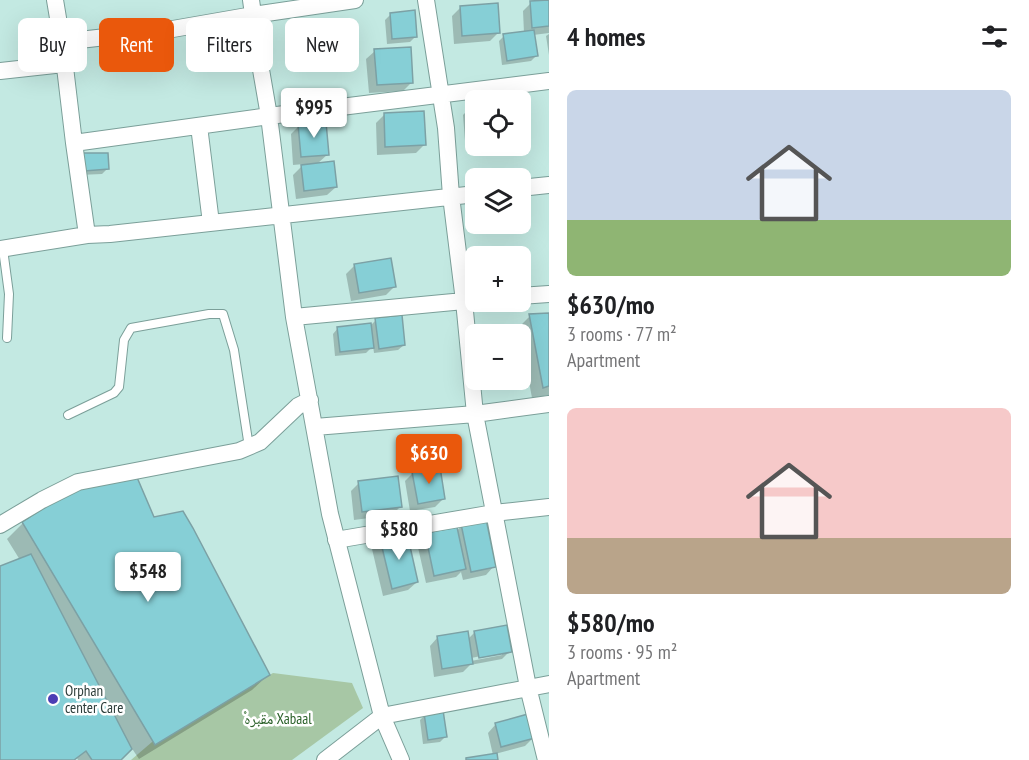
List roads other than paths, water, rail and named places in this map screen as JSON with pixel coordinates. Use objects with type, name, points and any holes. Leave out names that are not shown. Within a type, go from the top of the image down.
[{"type":"street","points":[[55,0],[58,18]]},
{"type":"street","points":[[87,39],[167,30],[252,7],[355,0]]},
{"type":"street","points":[[426,0],[446,128],[451,196],[465,273]]},
{"type":"street","points":[[252,7],[269,116],[294,317],[336,540],[382,716],[401,760]]},
{"type":"street","points":[[0,71],[18,69]]},
{"type":"street","points":[[65,72],[87,234]]},
{"type":"street","points":[[74,142],[549,81]]},
{"type":"street","points":[[199,126],[211,223]]},
{"type":"street","points":[[531,187],[549,185]]},
{"type":"street","points":[[2,249],[87,234],[110,234],[465,195]]},
{"type":"street","points":[[531,295],[549,294]]},
{"type":"street","points":[[294,317],[465,301]]},
{"type":"street","points":[[470,312],[475,414],[528,687],[546,760]]},
{"type":"street","points":[[0,525],[78,482],[239,451],[249,447],[260,442],[298,405],[310,400]]},
{"type":"street","points":[[315,427],[475,414],[549,404]]},
{"type":"street","points":[[336,540],[494,513],[549,507]]},
{"type":"street","points":[[325,760],[382,716],[549,684]]},
{"type":"lane","points":[[2,249],[9,294],[7,338]]},
{"type":"lane","points":[[68,415],[114,393],[119,387],[124,340],[131,328],[209,314],[223,314],[234,350],[249,447]]},
{"type":"place","name":"Orphan center Care","points":[[53,699]]},
{"type":"park label","name":"ْمقبره Xabaal","points":[[278,718]]}]
